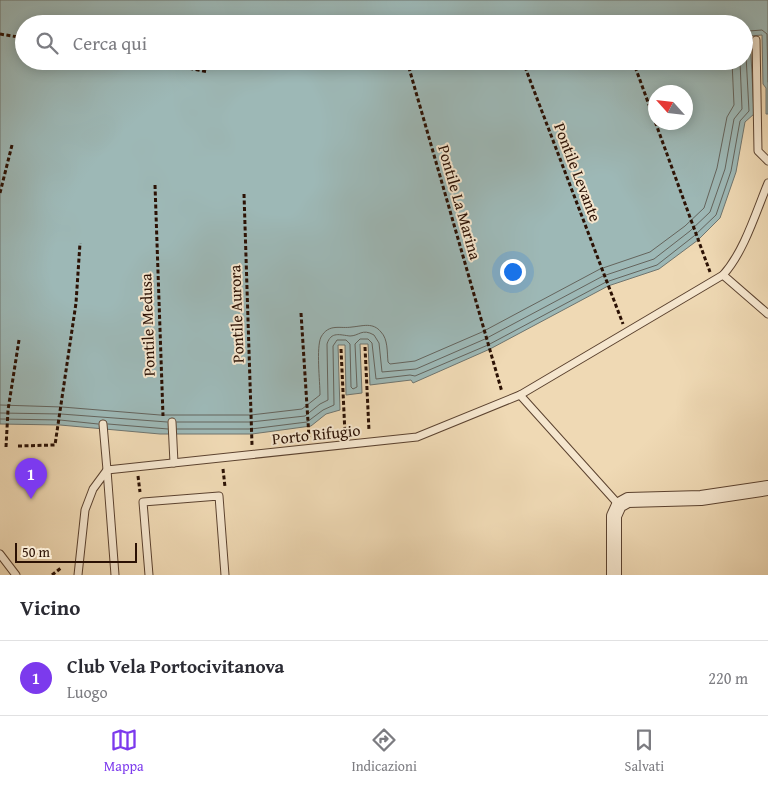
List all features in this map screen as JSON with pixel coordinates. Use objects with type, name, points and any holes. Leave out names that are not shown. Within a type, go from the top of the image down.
[{"type":"street","points":[[614,575],[614,516],[620,505],[628,500],[701,498],[768,488]]},
{"type":"lane","points":[[756,40],[758,151],[768,161]]},
{"type":"lane","name":"Porto Rifugio","points":[[107,470],[417,437],[505,402],[520,395],[723,275],[739,249],[768,183]]},
{"type":"lane","points":[[723,275],[768,314]]},
{"type":"lane","points":[[520,395],[620,505]]},
{"type":"lane","points":[[172,422],[174,463]]},
{"type":"lane","points":[[103,424],[115,575]]},
{"type":"lane","points":[[78,575],[86,510],[93,489],[107,470]]},
{"type":"lane","points":[[149,575],[143,502],[219,496],[226,575]]},
{"type":"lane","points":[[0,554],[16,575]]},
{"type":"path","points":[[0,34],[15,36]]},
{"type":"path","points":[[197,70],[208,72]]},
{"type":"path","name":"Pontile La Marina","points":[[410,70],[505,402]]},
{"type":"path","name":"Pontile Levante","points":[[526,70],[626,333]]},
{"type":"path","points":[[635,70],[714,281]]},
{"type":"path","points":[[0,193],[12,144]]},
{"type":"path","name":"Pontile Medusa","points":[[155,185],[163,424]]},
{"type":"path","name":"Pontile Aurora","points":[[244,194],[252,434]]},
{"type":"path","points":[[18,446],[55,445],[76,303],[80,243]]},
{"type":"path","points":[[301,313],[308,427]]},
{"type":"path","points":[[6,447],[8,410],[19,340]]},
{"type":"path","points":[[365,347],[369,442]]},
{"type":"path","points":[[341,349],[345,445]]},
{"type":"path","points":[[219,496],[225,488],[222,458]]},
{"type":"path","points":[[137,467],[140,496],[143,502]]},
{"type":"path","points":[[52,575],[61,568]]},
{"type":"water","points":[[0,0],[768,0],[768,114],[766,114],[766,88],[763,84],[762,35],[753,36],[753,15],[15,15],[15,70],[752,70],[754,114],[745,122],[736,172],[720,218],[698,240],[659,269],[608,286],[490,349],[413,383],[411,380],[370,385],[368,344],[360,344],[362,393],[346,395],[345,345],[338,345],[340,410],[326,414],[311,426],[252,434],[160,434],[60,425],[0,424]]},
{"type":"place","name":"Club Vela Portocivitanova","points":[[31,499]]}]
